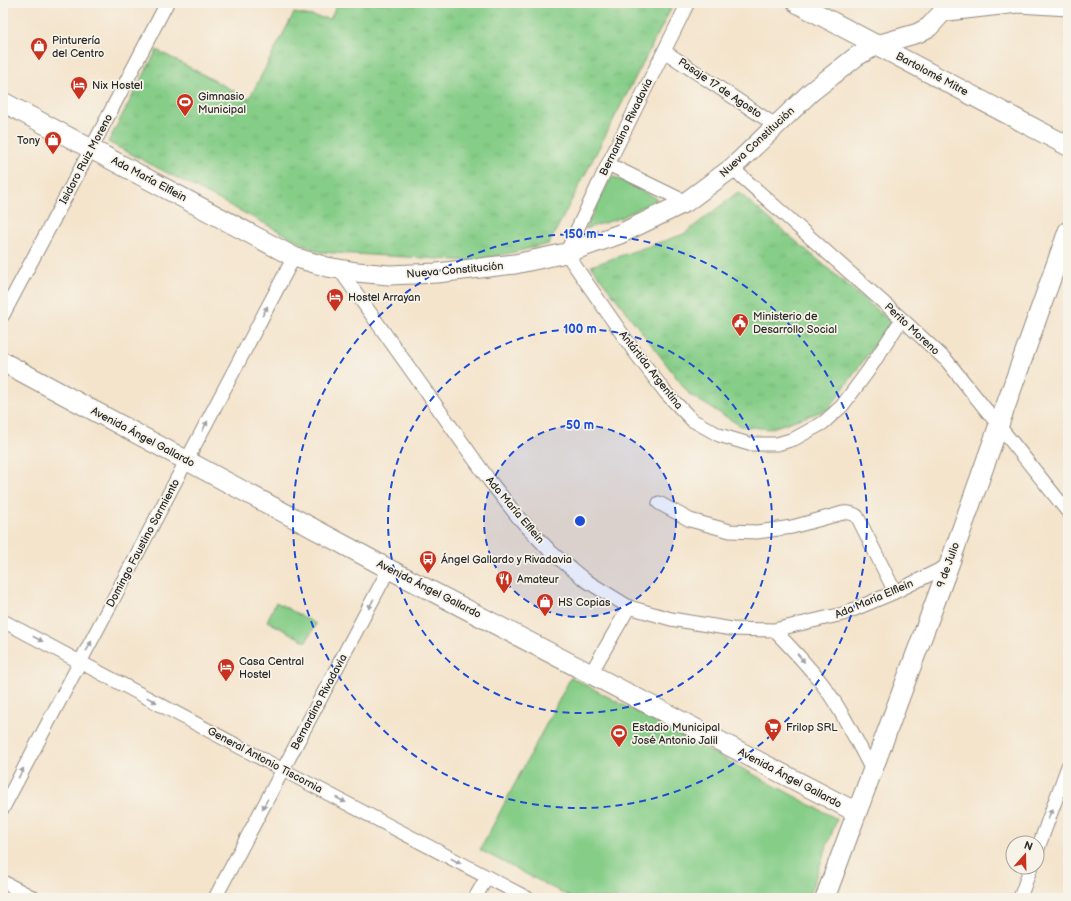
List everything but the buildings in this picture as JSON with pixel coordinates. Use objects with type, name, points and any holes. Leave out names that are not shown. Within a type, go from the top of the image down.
[{"type":"street","name":"Isidoro Ruiz Moreno","points":[[3,314],[92,149],[167,3]]},
{"type":"street","name":"Bernardino Rivadavia","points":[[566,253],[608,164],[688,3]]},
{"type":"street","name":"Bartolomé Mitre","points":[[797,3],[1068,146]]},
{"type":"street","name":"Nueva Constitución","points":[[294,257],[327,267],[389,275],[437,273],[515,264],[566,253],[620,234],[686,202],[732,168],[810,92],[857,56],[877,45],[918,33],[928,28],[944,9],[1018,6],[1068,9]]},
{"type":"street","name":"Pasaje 17 de Agosto","points":[[664,51],[775,125]]},
{"type":"street","name":"Ada María Elflein","points":[[3,102],[294,257]]},
{"type":"street","points":[[608,164],[686,202]]},
{"type":"street","name":"Perito Moreno","points":[[732,168],[947,361],[1068,512]]},
{"type":"street","name":"9 de Julio","points":[[825,898],[949,565],[1068,231]]},
{"type":"street","name":"Antártida Argentina","points":[[566,253],[634,351],[666,393],[692,420],[719,435],[749,444],[782,443],[794,439],[823,423],[842,406],[868,371],[902,319]]},
{"type":"street","name":"Domingo Faustino Sarmiento","points":[[3,808],[294,257]]},
{"type":"street","name":"Ada María Elflein","points":[[339,269],[489,480],[518,517],[551,552],[585,580],[629,607],[671,619],[732,629],[774,630],[843,614],[895,592],[949,565]]},
{"type":"street","name":"Avenida Ángel Gallardo","points":[[3,362],[389,569],[856,812]]},
{"type":"street","points":[[659,503],[690,520],[730,531],[757,532],[792,527],[849,512],[857,516],[895,592]]},
{"type":"street","name":"Bernardino Rivadavia","points":[[216,898],[389,569]]},
{"type":"street","points":[[591,673],[629,607]]},
{"type":"street","name":"General Antonio Tiscornia","points":[[3,621],[527,898]]},
{"type":"street","points":[[774,630],[799,656],[823,686],[846,722],[872,770]]},
{"type":"street","points":[[1043,835],[1068,766]]},
{"type":"street","points":[[1020,898],[1028,875]]},
{"type":"street","points":[[475,898],[487,877]]},
{"type":"street","points":[[3,882],[34,898]]},
{"type":"green space","points":[[338,3],[674,3],[549,244],[474,261],[319,252],[108,142],[157,50],[249,99],[294,13],[330,19]]},
{"type":"green space","points":[[612,176],[658,199],[620,218],[585,229]]},
{"type":"green space","points":[[738,192],[891,322],[829,409],[769,429],[741,426],[690,395],[591,266],[684,234]]},
{"type":"green space","points":[[276,602],[316,624],[306,642],[267,621]]},
{"type":"green space","name":"Estadio Municipal José Antonio Jalil","points":[[571,677],[837,819],[808,898],[572,898],[480,850]]},
{"type":"place","name":"Pinturería del Centro","points":[[39,61]]},
{"type":"place","name":"Nix Hostel","points":[[79,100]]},
{"type":"place","name":"Gimnasio Municipal","points":[[185,117]]},
{"type":"place","name":"Tony","points":[[53,155]]},
{"type":"place","name":"Hostel Arrayan","points":[[335,312]]},
{"type":"place","name":"Ministerio de Desarrollo Social","points":[[740,337]]},
{"type":"place","name":"Ángel Gallardo y Rivadavia","points":[[428,574]]},
{"type":"place","name":"Amateur","points":[[504,594]]},
{"type":"place","name":"HS Copias","points":[[545,617]]},
{"type":"place","name":"Casa Central Hostel","points":[[226,682]]},
{"type":"place","name":"Frilop SRL","points":[[773,742]]},
{"type":"place","name":"Estadio Municipal José Antonio Jalil","points":[[619,748]]}]
